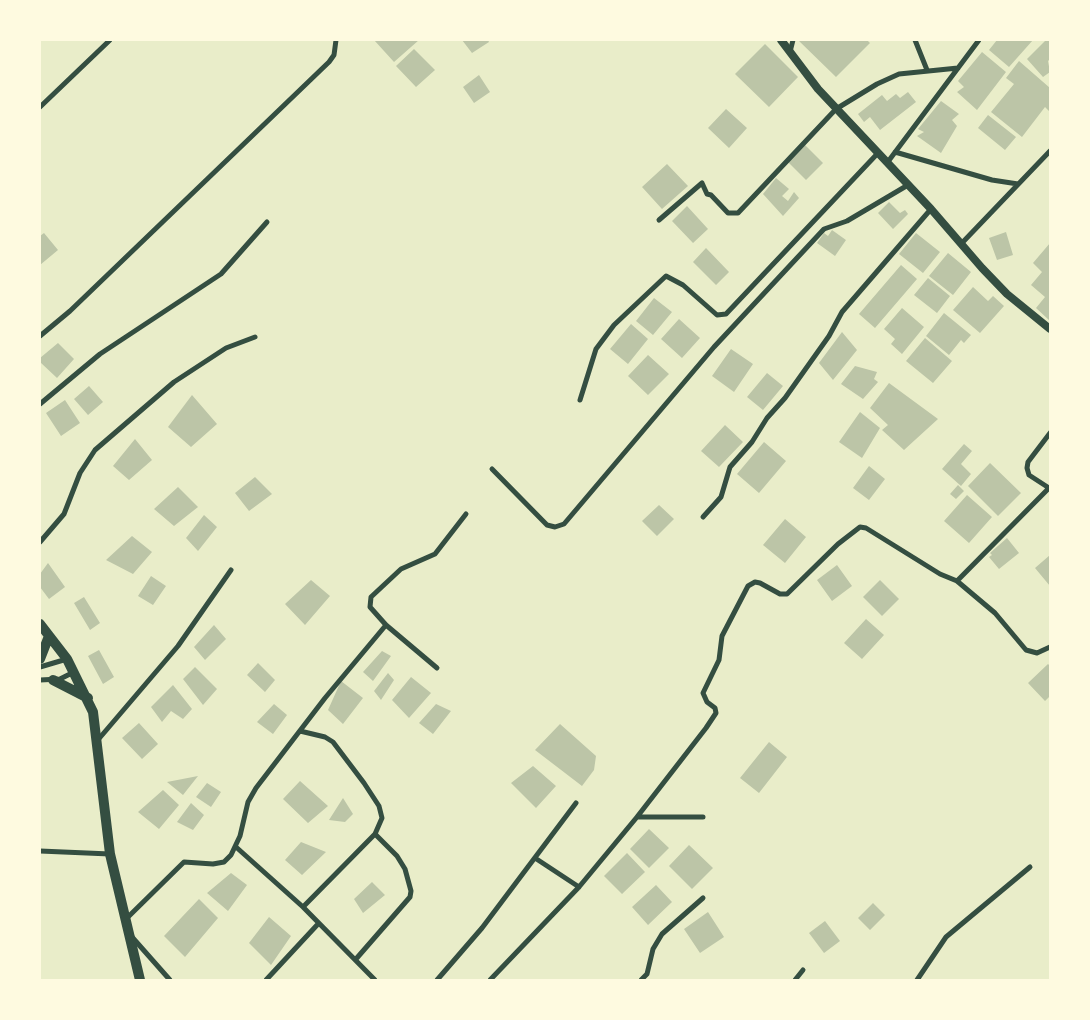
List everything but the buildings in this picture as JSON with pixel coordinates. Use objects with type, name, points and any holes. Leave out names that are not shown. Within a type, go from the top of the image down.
[{"type":"main road","points":[[40,624],[67,658],[88,698],[93,712],[110,854],[140,980]]},
{"type":"main road","points":[[40,659],[49,636]]},
{"type":"main road","points":[[53,680],[88,698]]},
{"type":"street","points":[[40,107],[110,40]]},
{"type":"street","points":[[40,336],[70,311],[329,62],[334,55],[336,40]]},
{"type":"street","points":[[781,40],[836,109],[931,208],[1007,294],[1050,329]]},
{"type":"street","points":[[790,52],[794,40]]},
{"type":"street","points":[[915,40],[927,70]]},
{"type":"street","points":[[887,163],[979,40]]},
{"type":"street","points":[[659,220],[702,183],[707,194],[711,194],[728,213],[738,213],[836,109],[876,84],[899,74],[958,68]]},
{"type":"street","points":[[961,244],[1050,151]]},
{"type":"street","points":[[895,152],[984,178],[1018,184]]},
{"type":"street","points":[[580,400],[596,349],[614,325],[666,276],[683,285],[717,315],[726,314],[878,153]]},
{"type":"street","points":[[492,469],[547,525],[555,527],[564,524],[702,360],[824,229],[847,221],[908,185]]},
{"type":"street","points":[[703,517],[721,497],[730,467],[752,442],[767,418],[785,398],[829,336],[842,312],[931,208]]},
{"type":"street","points":[[40,404],[100,354],[221,274],[267,222]]},
{"type":"street","points":[[40,542],[64,514],[80,473],[95,450],[182,376],[226,348],[255,337]]},
{"type":"street","points":[[957,581],[1049,489],[1029,475],[1027,468],[1028,462],[1050,433]]},
{"type":"street","points":[[437,668],[386,625],[370,607],[371,597],[401,569],[435,554],[466,514]]},
{"type":"street","points":[[490,980],[579,887],[637,817],[716,713],[715,708],[706,702],[703,693],[719,660],[722,636],[748,586],[755,582],[760,583],[780,594],[787,594],[838,544],[860,527],[866,528],[940,574],[957,581],[995,613],[1026,650],[1037,653],[1050,646]]},
{"type":"street","points":[[96,741],[178,646],[230,570]]},
{"type":"street","points":[[126,918],[184,862],[213,864],[224,862],[236,847],[248,802],[256,788],[386,625]]},
{"type":"street","points":[[40,667],[67,658]]},
{"type":"street","points":[[40,680],[53,680],[75,672]]},
{"type":"street","points":[[300,731],[325,737],[333,742],[379,806],[382,818],[374,834],[303,907]]},
{"type":"street","points":[[437,980],[482,928],[576,803]]},
{"type":"street","points":[[637,817],[703,817]]},
{"type":"street","points":[[356,959],[410,897],[411,891],[405,869],[397,856],[374,834]]},
{"type":"street","points":[[236,847],[303,907],[375,980]]},
{"type":"street","points":[[40,851],[110,854]]},
{"type":"street","points":[[535,858],[579,887]]},
{"type":"street","points":[[917,980],[946,937],[1030,867]]},
{"type":"street","points":[[642,980],[647,974],[653,949],[662,934],[703,898]]},
{"type":"street","points":[[266,980],[318,924]]},
{"type":"street","points":[[131,937],[170,980]]},
{"type":"street","points":[[795,980],[803,970]]}]
